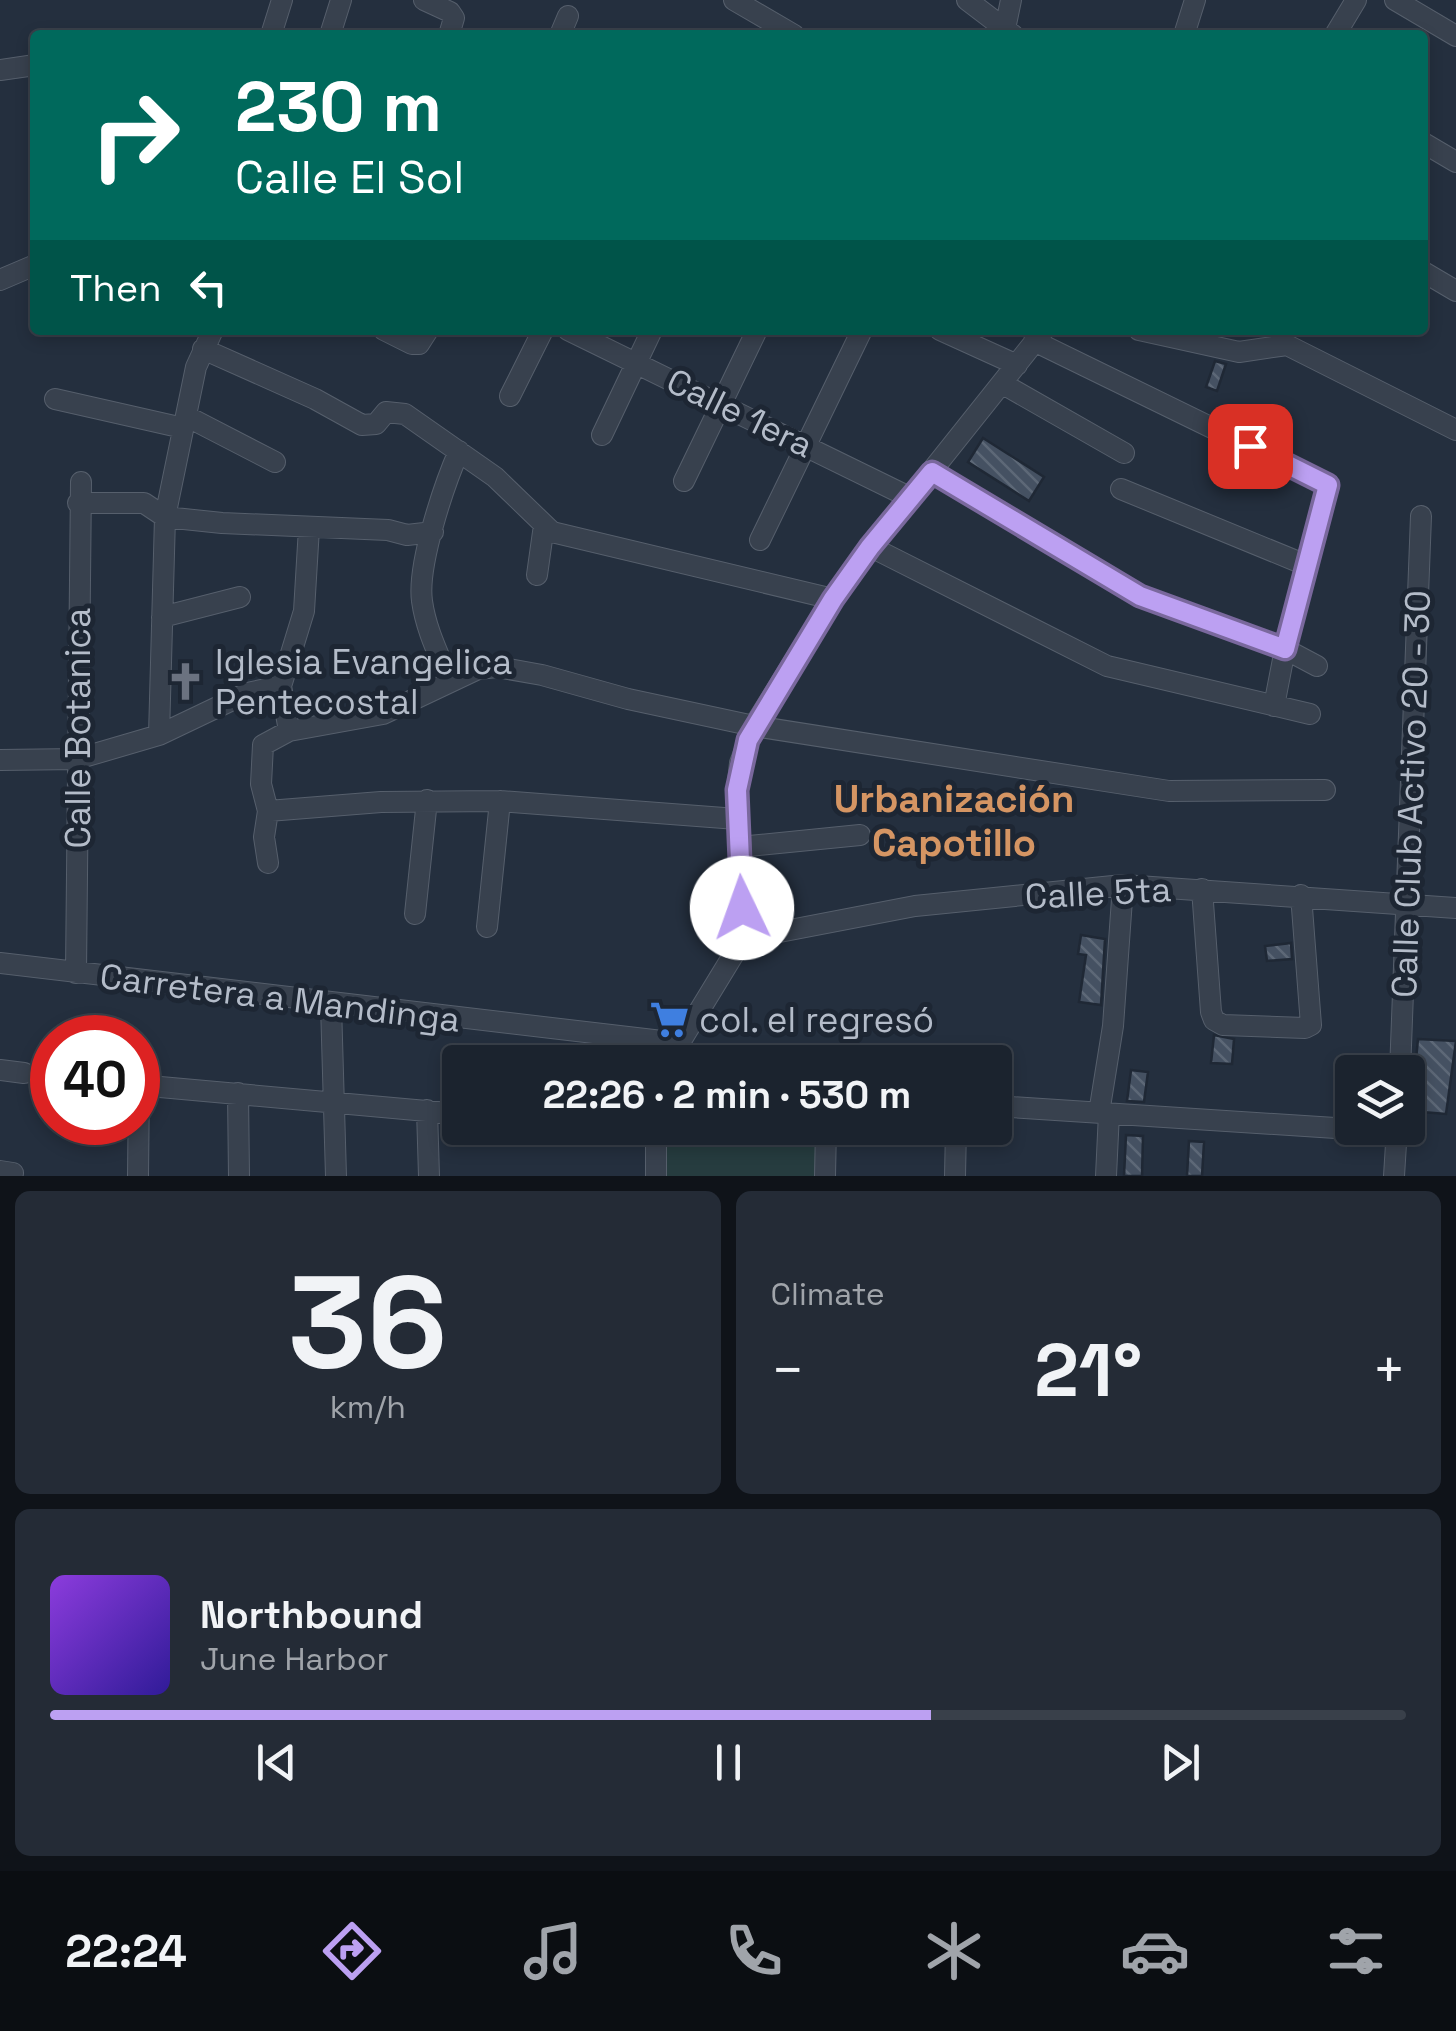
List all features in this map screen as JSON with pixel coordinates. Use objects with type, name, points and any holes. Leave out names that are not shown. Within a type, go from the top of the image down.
[{"type":"street","points":[[273,30],[282,0]]},
{"type":"street","points":[[332,30],[341,0]]},
{"type":"street","points":[[424,0],[450,12],[454,18],[450,30]]},
{"type":"street","points":[[734,0],[785,30]]},
{"type":"street","points":[[968,0],[1006,30]]},
{"type":"street","points":[[1009,30],[1011,0]]},
{"type":"street","points":[[1186,30],[1196,0]]},
{"type":"street","points":[[1338,30],[1356,0]]},
{"type":"street","points":[[1395,0],[1456,36]]},
{"type":"street","points":[[0,70],[30,66]]},
{"type":"street","points":[[1428,146],[1456,162]]},
{"type":"street","points":[[0,280],[30,267]]},
{"type":"street","points":[[1428,275],[1456,291]]},
{"type":"street","points":[[394,335],[412,344],[424,340],[426,335]]},
{"type":"street","points":[[510,396],[540,335]]},
{"type":"street","name":"Calle 1era","points":[[578,335],[910,498]]},
{"type":"street","points":[[602,435],[650,335]]},
{"type":"street","points":[[684,481],[755,335]]},
{"type":"street","points":[[760,540],[860,335]]},
{"type":"street","points":[[951,335],[1016,365]]},
{"type":"street","points":[[1162,335],[1239,352],[1288,345],[1456,430]]},
{"type":"street","points":[[679,1044],[744,939],[737,819],[740,763],[754,726],[870,547],[1039,336],[1328,485],[1274,706]]},
{"type":"street","points":[[160,735],[164,518],[208,339],[362,425],[376,424],[386,412],[405,414],[495,477],[552,532],[833,599]]},
{"type":"street","points":[[1003,384],[1124,453]]},
{"type":"street","points":[[55,399],[185,422],[275,462]]},
{"type":"street","points":[[450,682],[430,635],[422,595],[442,490],[459,451]]},
{"type":"street","points":[[932,472],[1140,596],[1285,649],[1317,666]]},
{"type":"street","points":[[1121,489],[1306,565]]},
{"type":"street","name":"Calle Botanica","points":[[76,973],[80,493],[144,503],[164,518]]},
{"type":"street","name":"Calle Club Activo 20 - 30","points":[[1401,1055],[1421,516]]},
{"type":"street","points":[[164,518],[388,530],[406,535],[433,532]]},
{"type":"street","points":[[538,575],[544,525]]},
{"type":"street","points":[[289,731],[281,686],[304,611],[309,528]]},
{"type":"street","points":[[870,547],[1107,666],[1310,714]]},
{"type":"street","points":[[162,618],[240,597]]},
{"type":"street","points":[[268,863],[262,745],[289,731],[383,714],[478,669],[515,670],[754,726],[1169,791],[1325,790]]},
{"type":"street","points":[[0,760],[77,759],[160,735],[247,693],[281,686]]},
{"type":"street","points":[[268,811],[427,800],[500,801],[737,819]]},
{"type":"street","points":[[415,914],[427,800]]},
{"type":"street","points":[[486,926],[500,801]]},
{"type":"street","points":[[738,847],[860,835]]},
{"type":"street","points":[[1106,1176],[1104,1113],[1123,885]]},
{"type":"street","name":"Calle 5ta","points":[[744,939],[916,906],[1123,885],[1456,908]]},
{"type":"street","points":[[1202,890],[1214,1020],[1223,1025],[1311,1026],[1301,895]]},
{"type":"street","name":"Carretera a Mandinga","points":[[0,963],[679,1044]]},
{"type":"street","points":[[332,1004],[336,1176]]},
{"type":"street","points":[[0,1070],[24,1074]]},
{"type":"street","points":[[160,1087],[442,1112]]},
{"type":"street","points":[[238,1093],[239,1176]]},
{"type":"street","points":[[1012,1107],[1335,1126]]},
{"type":"street","points":[[428,1110],[429,1176]]},
{"type":"street","points":[[138,1145],[138,1176]]},
{"type":"street","points":[[656,1145],[656,1176]]},
{"type":"street","points":[[825,1176],[826,1145]]},
{"type":"street","points":[[955,1176],[956,1145]]},
{"type":"street","points":[[1394,1176],[1396,1145]]},
{"type":"green space","points":[[667,1145],[820,1145],[819,1176],[665,1176]]},
{"type":"building","points":[[1215,361],[1226,364],[1217,391],[1206,387]]},
{"type":"building","points":[[983,438],[1044,477],[1029,501],[968,462]]},
{"type":"building","points":[[1081,935],[1105,939],[1101,1005],[1079,1002],[1086,955],[1078,954]]},
{"type":"building","points":[[1291,943],[1292,959],[1267,961],[1265,946]]},
{"type":"building","points":[[1214,1035],[1234,1039],[1232,1064],[1211,1063]]},
{"type":"building","points":[[1418,1039],[1456,1041],[1446,1114],[1425,1112],[1425,1055],[1416,1055]]},
{"type":"building","points":[[1131,1070],[1148,1072],[1144,1102],[1127,1101]]},
{"type":"building","points":[[1126,1135],[1143,1136],[1142,1176],[1124,1176]]},
{"type":"building","points":[[1189,1141],[1204,1142],[1202,1176],[1187,1176]]},
{"type":"place","name":"Iglesia Evangelica Pentecostal","points":[[185,682]]},
{"type":"place","name":"col. el regresó","points":[[669,1020]]},
{"type":"district","name":"Urbanización Capotillo","points":[[954,821]]},
{"type":"route","points":[[742,908],[737,790],[740,763],[754,726],[833,599],[932,472],[1140,596],[1285,649],[1328,485],[1250,446]]}]
